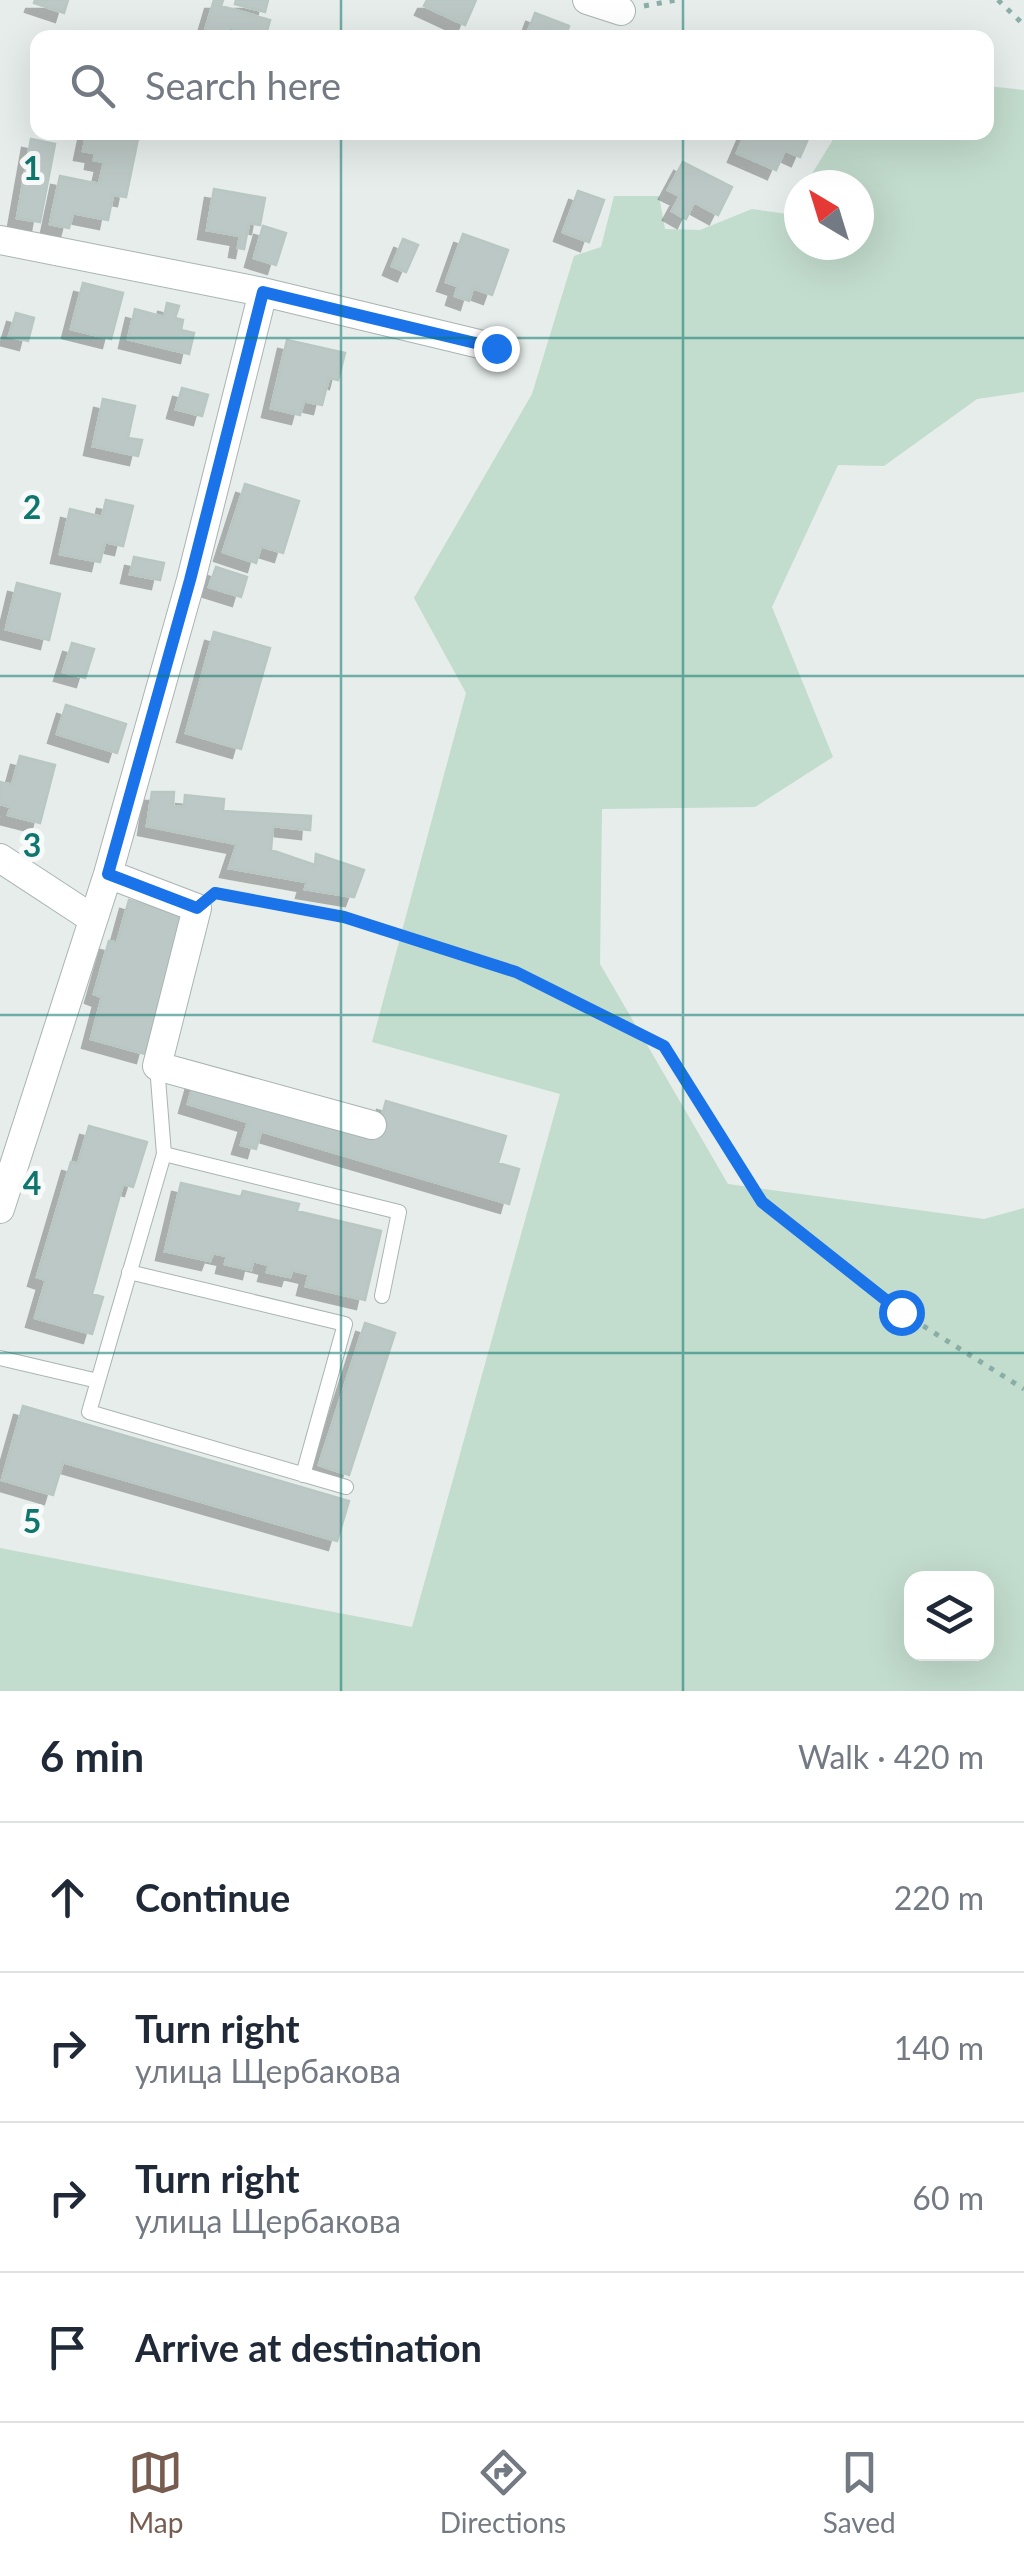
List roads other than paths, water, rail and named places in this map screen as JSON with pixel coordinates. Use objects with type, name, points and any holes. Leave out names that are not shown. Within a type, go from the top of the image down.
[{"type":"street","points":[[587,0],[621,11]]},
{"type":"street","points":[[0,240],[263,292],[496,348]]},
{"type":"street","points":[[0,1210],[108,874],[190,580],[263,292]]},
{"type":"street","points":[[0,858],[93,920]]},
{"type":"street","points":[[108,874],[197,908],[157,1066],[372,1125]]},
{"type":"lane","points":[[157,1066],[164,1154],[90,1412],[346,1487]]},
{"type":"lane","points":[[164,1154],[399,1212],[382,1296]]},
{"type":"lane","points":[[129,1272],[346,1324],[303,1474]]},
{"type":"lane","points":[[0,1358],[98,1380]]}]
